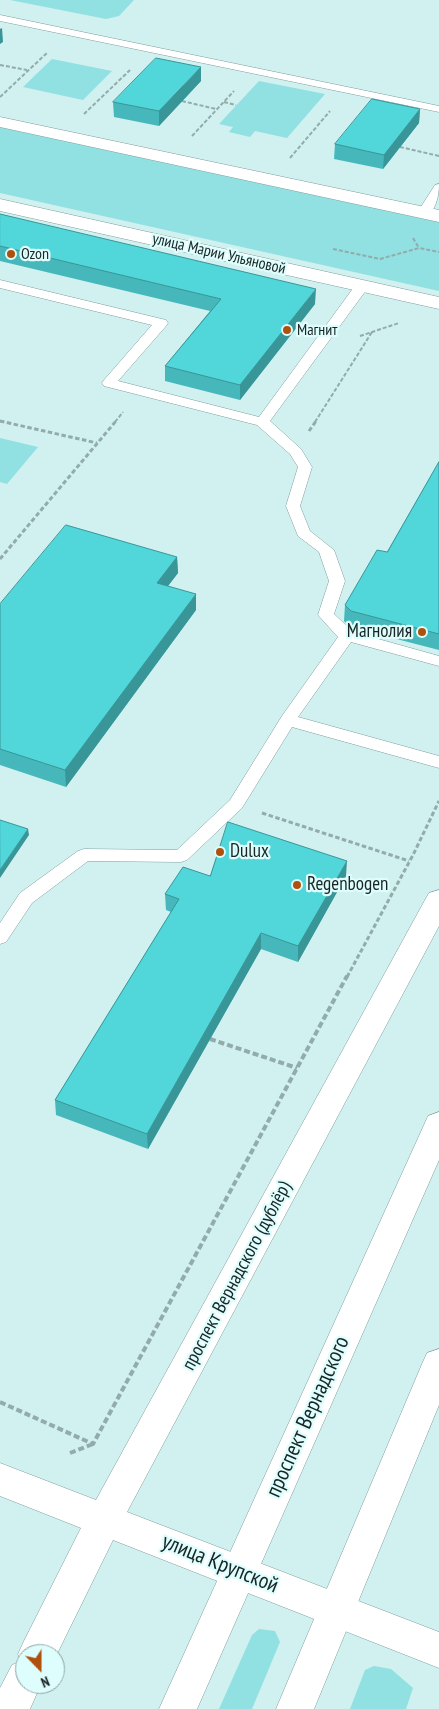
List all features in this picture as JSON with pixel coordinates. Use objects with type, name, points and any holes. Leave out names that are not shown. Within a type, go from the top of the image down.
[{"type":"street","points":[[0,122],[431,214]]},
{"type":"street","name":"улица Марии Ульяновой","points":[[0,206],[439,303]]},
{"type":"street","name":"проспект Вернадского (дублёр)","points":[[42,1644],[105,1518],[439,900]]},
{"type":"street","name":"проспект Вернадского","points":[[178,1709],[439,1125]]},
{"type":"street","points":[[296,1709],[439,1364]]},
{"type":"street","name":"улица Крупской","points":[[0,1479],[239,1571],[336,1612],[439,1650]]},
{"type":"street","points":[[10,1709],[17,1694]]},
{"type":"lane","points":[[0,18],[439,109]]},
{"type":"lane","points":[[431,214],[439,188]]},
{"type":"lane","points":[[0,284],[161,323],[109,383],[262,422],[296,452],[306,467],[293,506],[303,533],[326,550],[337,582],[326,616],[346,636],[439,661]]},
{"type":"lane","points":[[262,422],[362,286]]},
{"type":"lane","points":[[0,937],[26,898],[84,855],[181,856],[236,804],[288,720],[346,636]]},
{"type":"lane","points":[[288,720],[439,762]]},
{"type":"path","points":[[0,98],[69,33]]},
{"type":"path","points":[[80,117],[153,49]]},
{"type":"path","points":[[0,64],[28,70]]},
{"type":"path","points":[[188,141],[253,70]]},
{"type":"path","points":[[288,161],[348,90]]},
{"type":"path","points":[[182,101],[217,109]]},
{"type":"path","points":[[223,102],[236,105]]},
{"type":"path","points":[[400,147],[439,156]]},
{"type":"path","points":[[331,249],[380,259],[419,248],[439,252]]},
{"type":"path","points":[[314,351],[406,321]]},
{"type":"path","points":[[296,452],[372,332]]},
{"type":"path","points":[[0,559],[141,391]]},
{"type":"path","points":[[0,421],[97,443]]},
{"type":"path","points":[[70,1453],[93,1444],[409,861],[439,801]]},
{"type":"path","points":[[236,804],[409,861]]},
{"type":"path","points":[[210,1039],[297,1068]]},
{"type":"path","points":[[0,1402],[93,1444]]},
{"type":"shaded area","points":[[10,0],[134,0],[119,16],[106,19]]},
{"type":"shaded area","points":[[52,59],[112,71],[83,100],[23,87]]},
{"type":"shaded area","points":[[259,81],[325,94],[287,138],[255,131],[250,137],[229,132],[233,127],[219,124]]},
{"type":"shaded area","points":[[0,127],[439,222],[439,291],[0,193]]},
{"type":"shaded area","points":[[0,438],[38,447],[7,484],[0,482]]},
{"type":"shaded area","points":[[259,1629],[275,1631],[280,1642],[252,1709],[219,1709],[252,1635]]},
{"type":"shaded area","points":[[374,1666],[391,1669],[413,1688],[406,1709],[350,1709],[365,1670]]},
{"type":"building","points":[[156,58],[201,67],[159,111],[113,102]]},
{"type":"building","points":[[372,99],[420,109],[384,155],[335,144]]},
{"type":"building","points":[[0,214],[316,289],[240,385],[165,366],[221,299],[0,246]]},
{"type":"building","points":[[439,462],[439,634],[351,611],[345,605],[377,550],[387,552]]},
{"type":"building","points":[[66,525],[177,557],[157,583],[196,594],[65,770],[0,749],[0,604]]},
{"type":"building","points":[[0,820],[28,829],[0,870]]},
{"type":"building","points":[[228,822],[347,861],[298,946],[261,933],[147,1134],[55,1100],[179,899],[165,894],[183,867],[210,876]]},
{"type":"place","name":"Ozon","points":[[11,254]]},
{"type":"place","name":"Магнит","points":[[287,330]]},
{"type":"place","name":"Магнолия","points":[[422,632]]},
{"type":"place","name":"Dulux","points":[[220,852]]},
{"type":"place","name":"Regenbogen","points":[[297,885]]}]
